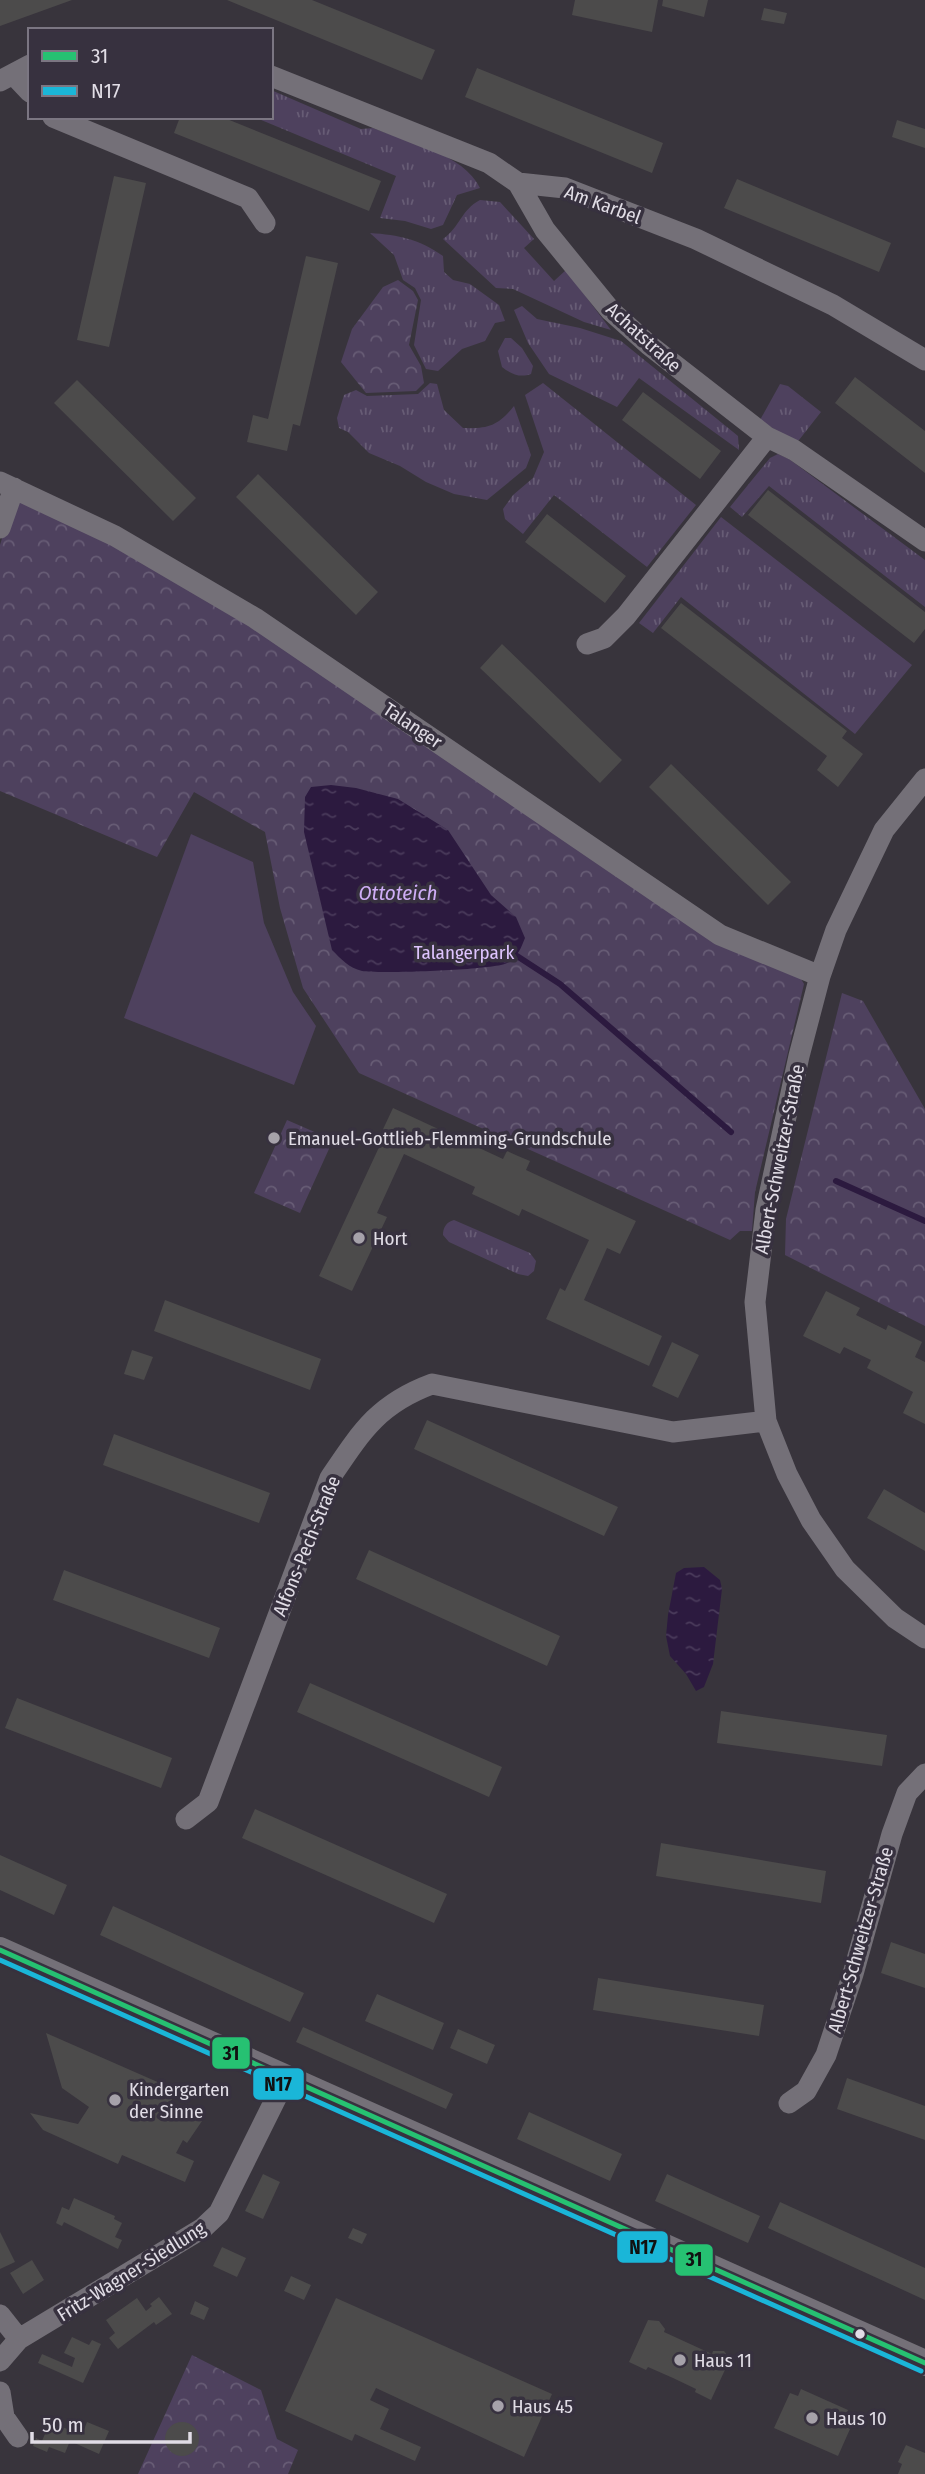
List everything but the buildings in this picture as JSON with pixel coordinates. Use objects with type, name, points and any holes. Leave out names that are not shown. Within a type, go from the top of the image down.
[{"type":"street","points":[[14,73],[28,90]]},
{"type":"street","name":"Am Karbel","points":[[273,77],[489,163],[518,183],[565,188],[696,239],[833,305],[925,359]]},
{"type":"street","points":[[58,119],[248,198],[265,223]]},
{"type":"street","name":"Achatstraße","points":[[518,183],[545,230],[611,311],[649,345],[767,437],[794,450],[925,541]]},
{"type":"street","points":[[587,644],[604,638],[626,616],[767,437]]},
{"type":"street","points":[[0,528],[7,485]]},
{"type":"street","name":"Talanger","points":[[7,485],[115,536],[255,618],[720,935],[820,976]]},
{"type":"street","name":"Albert-Schweitzer-Straße","points":[[925,779],[884,830],[836,930],[820,976],[799,1056],[766,1210],[754,1302],[766,1421],[787,1474],[811,1520],[845,1569],[895,1618],[925,1638]]},
{"type":"street","name":"Alfons-Pech-Straße","points":[[186,1819],[208,1802],[330,1478],[360,1433],[375,1417],[409,1393],[432,1384],[673,1432],[766,1421]]},
{"type":"street","name":"Albert-Schweitzer-Straße","points":[[789,2102],[806,2091],[827,2055],[892,1834],[907,1793],[925,1773]]},
{"type":"street","points":[[0,1950],[925,2363]]},
{"type":"street","name":"Fritz-Wagner-Siedlung","points":[[0,2361],[19,2339],[203,2228],[219,2213],[285,2078]]},
{"type":"street","points":[[0,2315],[19,2339]]},
{"type":"street","points":[[0,2392],[4,2417],[18,2437]]},
{"type":"green space","points":[[273,91],[361,129],[373,128],[433,150],[461,166],[480,188],[457,195],[443,225],[431,229],[405,221],[380,218],[396,176],[259,119],[273,119]]},
{"type":"green space","points":[[480,200],[500,202],[534,239],[524,248],[554,281],[566,270],[611,330],[584,322],[513,289],[496,288],[443,239]]},
{"type":"green space","points":[[370,233],[408,239],[434,250],[443,256],[444,272],[453,280],[470,284],[499,305],[505,321],[495,323],[485,341],[462,349],[438,371],[426,369],[414,345],[421,300],[415,288],[403,280],[394,255]]},
{"type":"green space","points":[[398,280],[413,291],[418,300],[409,345],[421,366],[424,383],[416,391],[366,393],[341,362],[352,329],[383,287]]},
{"type":"green space","points":[[522,306],[537,319],[580,328],[621,341],[738,436],[739,450],[639,378],[617,407],[549,374],[528,343],[514,310]]},
{"type":"green space","points":[[505,338],[511,338],[522,348],[533,366],[531,374],[516,375],[502,367],[498,351]]},
{"type":"green space","points":[[430,383],[437,384],[444,410],[463,428],[492,425],[514,406],[531,455],[526,468],[487,500],[454,494],[426,482],[400,466],[369,453],[348,432],[339,428],[337,418],[344,395],[356,390],[367,396],[418,394]]},
{"type":"green space","points":[[543,383],[696,505],[647,567],[554,495],[523,534],[505,519],[503,509],[513,495],[533,478],[544,452],[525,395]]},
{"type":"green space","points":[[780,384],[788,386],[821,412],[799,440],[794,442],[760,420]]},
{"type":"green space","points":[[778,454],[789,459],[925,560],[925,607],[769,486],[742,517],[730,507],[770,458]]},
{"type":"green space","name":"Talangerpark","points":[[16,493],[114,540],[797,972],[804,984],[755,1192],[752,1231],[740,1231],[730,1240],[359,1073],[303,988],[280,908],[265,832],[194,792],[157,857],[0,791],[0,545]]},
{"type":"green space","points":[[721,517],[912,665],[855,734],[681,597],[653,633],[639,623]]},
{"type":"green space","points":[[191,834],[253,862],[264,923],[293,992],[316,1026],[294,1085],[124,1018]]},
{"type":"green space","points":[[842,993],[863,1001],[925,1109],[925,1326],[785,1255],[786,1219]]},
{"type":"green space","points":[[287,1120],[333,1140],[300,1213],[254,1193]]},
{"type":"green space","points":[[454,1220],[530,1253],[536,1261],[534,1271],[528,1276],[518,1274],[449,1242],[443,1235],[444,1230],[447,1224]]},
{"type":"green space","points":[[192,2355],[261,2390],[277,2439],[298,2450],[288,2474],[138,2474]]},
{"type":"water","name":"Ottoteich","points":[[331,785],[356,788],[398,799],[448,830],[491,895],[516,917],[525,938],[514,958],[507,963],[482,968],[390,972],[357,970],[339,957],[332,950],[304,832],[305,797],[311,787]]},
{"type":"water","points":[[704,1567],[720,1580],[722,1589],[713,1664],[704,1687],[696,1691],[686,1674],[670,1656],[666,1636],[676,1573],[684,1568]]},
{"type":"waterway","points":[[517,956],[560,984],[731,1132]]},
{"type":"waterway","points":[[836,1181],[925,1221]]},
{"type":"transit line","name":"31","points":[[0,1950],[925,2363]]},
{"type":"transit line","name":"N17","points":[[0,1960],[921,2371]]},
{"type":"place","name":"Emanuel-Gottlieb-Flemming-Grundschule","points":[[274,1138]]},
{"type":"place","name":"Hort","points":[[359,1238]]},
{"type":"place","name":"Kindergarten der Sinne","points":[[115,2100]]},
{"type":"place","name":"Haus 11","points":[[680,2360]]},
{"type":"place","name":"Haus 45","points":[[498,2406]]},
{"type":"place","name":"Haus 10","points":[[812,2418]]}]
